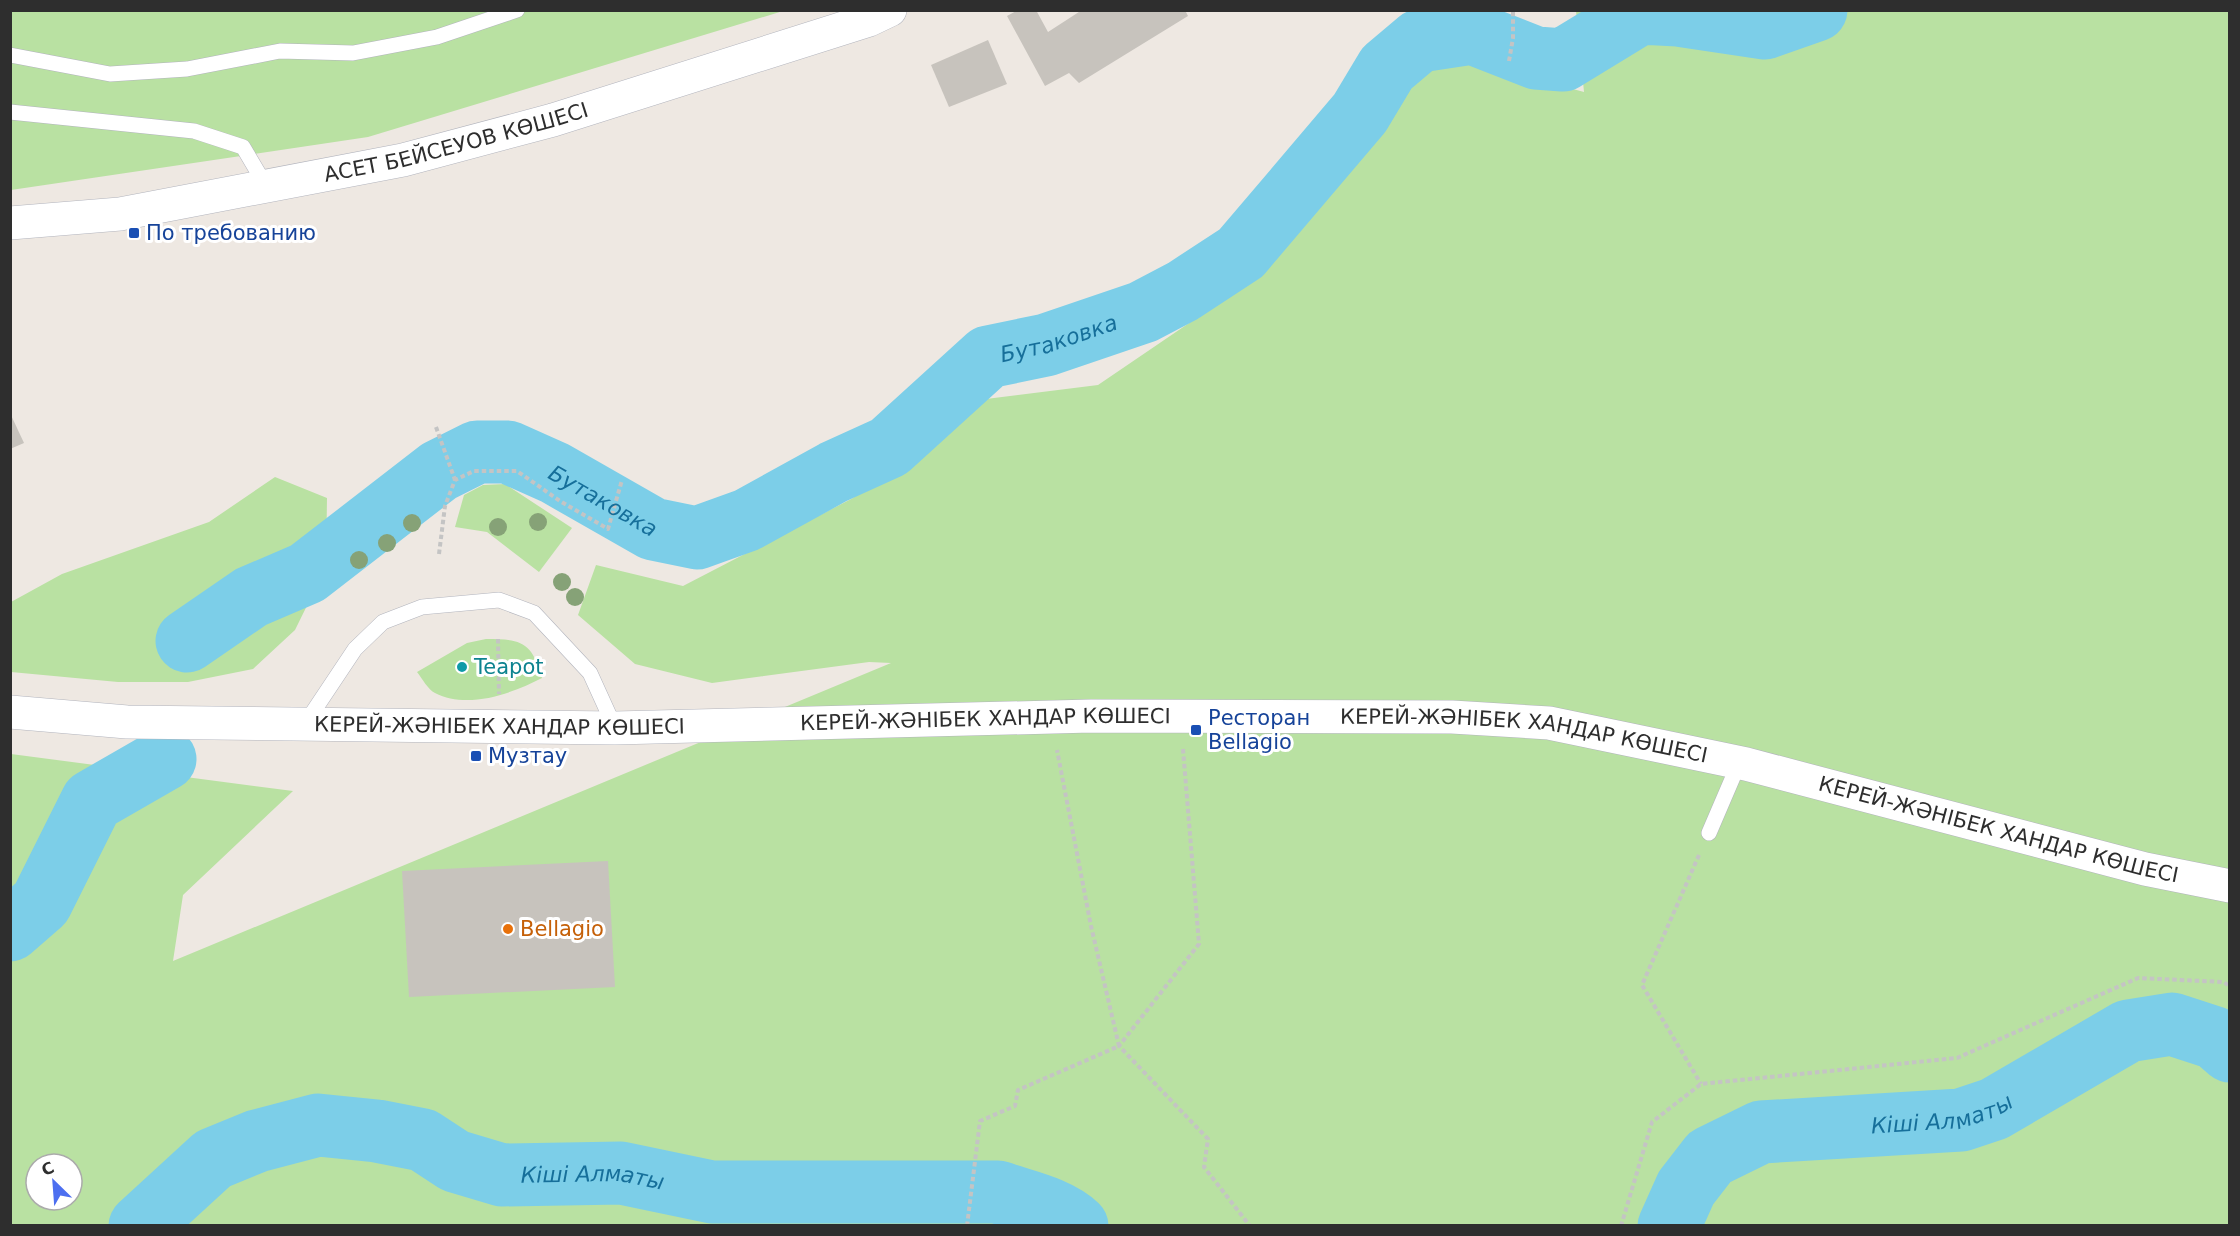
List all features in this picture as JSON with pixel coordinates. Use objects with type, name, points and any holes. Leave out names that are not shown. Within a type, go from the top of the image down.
[{"type":"main road","name":"АСЕТ БЕЙСЕУОВ КӨШЕСІ","points":[[10,224],[110,216],[403,160],[553,120],[869,20],[890,10]]},
{"type":"main road","name":"КЕРЕЙ-ЖӘНІБЕК ХАНДАР КӨШЕСІ","points":[[10,712],[127,722],[615,728],[1180,716],[1452,717],[1549,723],[1739,763],[2145,869],[2229,886]]},
{"type":"lane","points":[[10,55],[110,74],[188,69],[280,51],[353,52],[437,37],[517,10]]},
{"type":"lane","points":[[10,112],[194,131],[243,147],[266,186]]},
{"type":"lane","points":[[305,724],[355,649],[383,622],[422,607],[499,600],[534,613],[590,673],[615,728]]},
{"type":"lane","points":[[1709,833],[1739,763]]},
{"type":"path","points":[[1509,61],[1513,38],[1512,10]]},
{"type":"path","points":[[436,427],[455,480],[445,506],[439,554]]},
{"type":"path","points":[[455,480],[474,471],[517,471],[560,501],[608,529],[622,480]]},
{"type":"path","points":[[498,639],[499,697]]},
{"type":"path","points":[[967,1226],[980,1121],[1015,1106],[1018,1090],[1119,1046],[1199,944],[1180,716]]},
{"type":"path","points":[[1051,717],[1091,926],[1119,1046],[1208,1138],[1204,1167],[1250,1226]]},
{"type":"path","points":[[1701,1084],[1642,985],[1709,833]]},
{"type":"path","points":[[1621,1226],[1652,1122],[1701,1084],[1957,1058],[2138,978],[2224,982],[2229,987]]},
{"type":"green space","points":[[10,11],[783,11],[368,137],[11,190]]},
{"type":"green space","points":[[1576,11],[2229,11],[2229,1225],[11,1226],[11,754],[293,791],[183,895],[173,961],[891,663],[869,662],[712,683],[635,664],[578,615],[596,565],[683,586],[853,498],[986,399],[1098,385],[1248,283],[1354,135],[1433,51],[1584,92]]},
{"type":"green space","points":[[275,477],[327,498],[326,567],[295,630],[253,669],[188,682],[118,682],[11,672],[11,602],[62,574],[209,522]]},
{"type":"green space","points":[[505,484],[572,528],[539,572],[487,532],[455,527],[464,495],[483,485]]},
{"type":"green space","points":[[486,639],[509,640],[524,645],[534,657],[542,678],[490,698],[462,700],[448,698],[432,691],[417,672],[467,643]]},
{"type":"building","points":[[1018,10],[1036,10],[1048,32],[1082,10],[1185,10],[1188,16],[1079,83],[1069,73],[1045,86],[1007,16]]},
{"type":"building","points":[[988,40],[1007,84],[949,107],[931,65]]},
{"type":"building","points":[[10,413],[24,443],[10,449]]},
{"type":"building","name":"Bellagio","points":[[608,861],[615,987],[409,997],[402,871]]},
{"type":"waterway","name":"Бутаковка","points":[[187,641],[251,597],[307,573],[439,471],[477,452],[508,452],[555,473],[653,529],[697,538],[747,520],[834,472],[889,447],[988,357],[1046,345],[1143,312],[1183,291],[1241,253],[1360,113],[1387,68],[1419,41],[1472,33],[1536,58],[1563,60],[1640,13],[1678,15],[1765,28],[1816,10]]},
{"type":"waterway","name":"Бутаковка","points":[[10,930],[41,903],[92,801],[165,759]]},
{"type":"waterway","name":"Кіші Алматы","points":[[1669,1226],[1686,1188],[1710,1157],[1761,1132],[1961,1120],[1994,1109],[2128,1031],[2172,1024],[2215,1038],[2230,1051]]},
{"type":"waterway","name":"Кіші Алматы","points":[[140,1226],[213,1159],[257,1141],[318,1125],[377,1131],[423,1140],[455,1161],[502,1175],[621,1173],[712,1192],[998,1192],[1050,1209],[1077,1226]]},
{"type":"place","name":"По требованию","points":[[134,233]]},
{"type":"place","name":"Teapot","points":[[462,667]]},
{"type":"place","name":"Ресторан Bellagio","points":[[1196,730]]},
{"type":"place","name":"Музтау","points":[[476,756]]},
{"type":"place","name":"Bellagio","points":[[508,929]]}]
